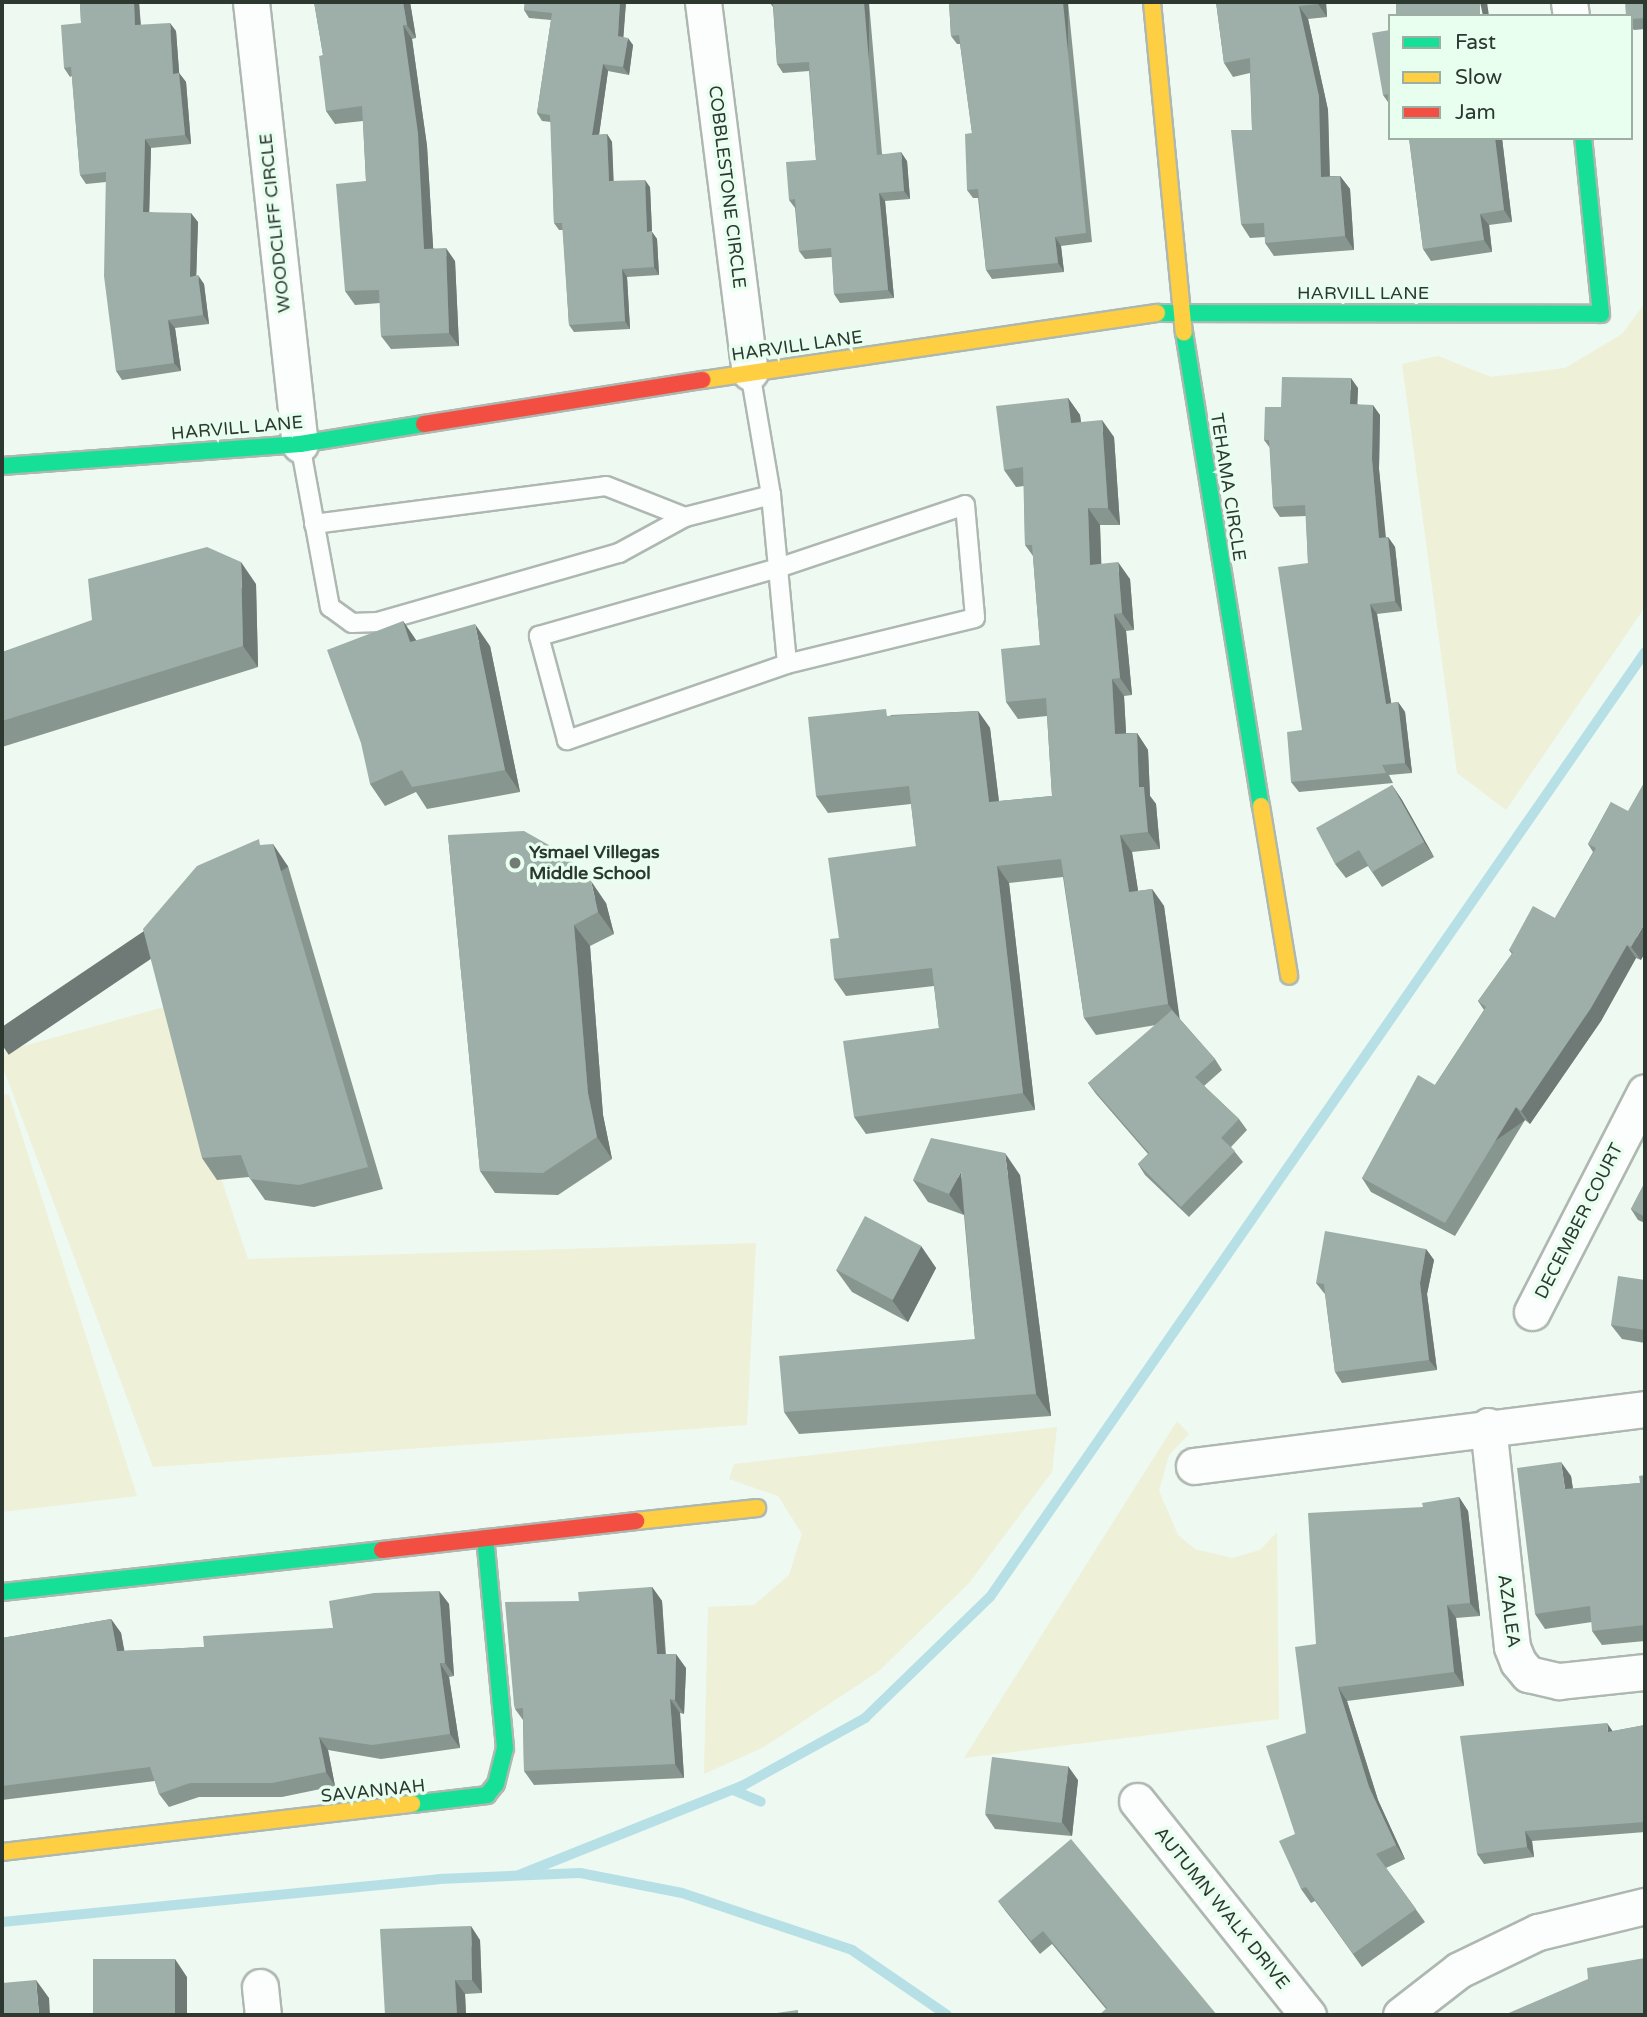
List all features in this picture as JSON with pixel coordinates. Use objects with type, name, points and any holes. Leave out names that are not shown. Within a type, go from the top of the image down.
[{"type":"street","name":"WOODCLIFF CIRCLE","points":[[251,2],[300,443]]},
{"type":"street","name":"COBBLESTONE CIRCLE","points":[[703,2],[750,372]]},
{"type":"street","name":"TEHAMA CIRCLE","points":[[1152,2],[1180,310],[1289,975]]},
{"type":"street","name":"HARVILL LANE","points":[[2,466],[300,443],[750,372],[1180,310],[1601,314],[1583,140]]},
{"type":"street","name":"DECEMBER COURT","points":[[1532,1312],[1645,1092]]},
{"type":"street","points":[[1194,1466],[1488,1426],[1645,1409]]},
{"type":"street","name":"AZALEA","points":[[1488,1426],[1511,1647],[1518,1662],[1528,1674],[1559,1681],[1645,1672]]},
{"type":"street","points":[[2,1592],[757,1508]]},
{"type":"street","name":"SAVANNAH","points":[[2,1852],[487,1795],[496,1784],[505,1748],[485,1538]]},
{"type":"street","name":"AUTUMN WALK DRIVE","points":[[1137,1801],[1308,2015]]},
{"type":"street","points":[[1401,2015],[1459,1970],[1538,1932],[1645,1906]]},
{"type":"lane","points":[[750,372],[771,495],[787,664]]},
{"type":"lane","points":[[300,443],[330,607],[352,623],[378,622],[619,554],[685,517],[771,495]]},
{"type":"lane","points":[[314,524],[606,486],[685,517]]},
{"type":"lane","points":[[965,505],[975,618],[787,664],[566,740],[539,636],[778,568],[965,505]]},
{"type":"green space","points":[[1645,303],[1645,607],[1506,810],[1457,773],[1402,364],[1438,356],[1491,377],[1565,368],[1622,334]]},
{"type":"green space","points":[[164,1007],[248,1259],[756,1243],[747,1425],[153,1467],[2,1065],[2,1052]]},
{"type":"green space","points":[[2,1094],[9,1095],[137,1496],[2,1512]]},
{"type":"green space","points":[[1177,1421],[1189,1434],[1169,1455],[1159,1491],[1178,1535],[1195,1549],[1232,1558],[1260,1550],[1277,1532],[1279,1719],[964,1758]]},
{"type":"green space","points":[[1057,1427],[1052,1472],[969,1583],[879,1671],[764,1747],[704,1774],[708,1607],[754,1605],[789,1575],[802,1534],[778,1496],[729,1479],[734,1464]]},
{"type":"building","points":[[80,2],[134,2],[135,25],[170,23],[173,74],[179,73],[185,135],[145,139],[143,212],[191,213],[190,277],[198,275],[203,315],[168,320],[174,363],[116,371],[104,276],[106,172],[80,175],[71,67],[64,68],[61,25],[81,23]]},
{"type":"building","points":[[314,2],[403,2],[407,25],[403,25],[418,133],[424,249],[446,248],[449,333],[381,336],[379,290],[345,291],[336,184],[366,181],[362,106],[326,111],[319,56],[323,55]]},
{"type":"building","points":[[525,2],[620,2],[618,36],[628,38],[623,67],[603,64],[592,135],[607,134],[609,181],[645,180],[647,232],[652,231],[654,267],[622,269],[625,321],[569,325],[562,223],[554,223],[550,115],[537,113],[552,13],[524,10]]},
{"type":"building","points":[[773,2],[864,2],[877,155],[901,152],[904,191],[879,193],[888,290],[834,294],[831,248],[799,251],[795,199],[789,200],[786,162],[816,160],[809,62],[777,64]]},
{"type":"building","points":[[949,2],[1063,2],[1086,233],[1055,237],[1058,263],[986,270],[978,189],[967,190],[965,134],[972,133],[959,35],[951,36]]},
{"type":"building","points":[[1216,2],[1318,2],[1299,6],[1319,96],[1321,177],[1340,176],[1345,236],[1265,243],[1264,223],[1241,224],[1231,130],[1252,130],[1250,58],[1224,63]]},
{"type":"building","points":[[1396,2],[1480,2],[1480,14],[1396,14]]},
{"type":"building","points":[[1625,2],[1645,2],[1645,18],[1633,19],[1633,14],[1626,14]]},
{"type":"building","points":[[1388,30],[1388,94],[1383,95],[1372,33]]},
{"type":"building","points":[[1409,140],[1495,140],[1504,210],[1480,214],[1484,240],[1423,249]]},
{"type":"building","points":[[1282,377],[1351,378],[1350,404],[1373,405],[1372,459],[1379,538],[1388,537],[1395,601],[1370,604],[1386,704],[1398,702],[1405,763],[1382,765],[1386,773],[1291,782],[1287,732],[1302,730],[1278,567],[1308,563],[1305,505],[1273,507],[1269,440],[1264,440],[1265,407],[1281,407]]},
{"type":"building","points":[[1068,398],[1071,423],[1102,420],[1108,508],[1088,508],[1090,565],[1118,562],[1122,613],[1114,614],[1120,678],[1112,679],[1115,734],[1137,733],[1139,787],[1144,787],[1148,832],[1120,835],[1129,892],[1152,889],[1168,1004],[1084,1018],[1061,859],[997,866],[1023,1093],[854,1117],[843,1041],[939,1028],[932,968],[834,979],[830,939],[839,938],[828,858],[916,846],[909,786],[816,796],[808,717],[886,709],[887,716],[978,711],[989,802],[1052,796],[1046,698],[1006,702],[1001,649],[1040,645],[1032,545],[1025,545],[1023,467],[1004,470],[996,406]]},
{"type":"building","points":[[207,547],[241,562],[243,646],[2,721],[2,652],[92,620],[88,579]]},
{"type":"building","points":[[403,621],[410,642],[475,624],[505,770],[412,787],[402,770],[370,784],[361,743],[327,650]]},
{"type":"building","points":[[1645,781],[1645,923],[1631,947],[1627,945],[1591,1008],[1521,1111],[1516,1107],[1445,1223],[1362,1178],[1418,1075],[1435,1085],[1486,1007],[1478,1001],[1513,952],[1509,950],[1533,906],[1555,918],[1596,848],[1588,844],[1611,802],[1628,811]]},
{"type":"building","points":[[1392,785],[1424,842],[1372,872],[1359,850],[1335,864],[1316,828]]},
{"type":"building","points":[[524,831],[563,853],[591,881],[598,912],[574,925],[588,1093],[597,1137],[543,1173],[480,1171],[448,835]]},
{"type":"building","points":[[259,839],[260,845],[273,844],[368,1167],[299,1185],[250,1179],[241,1155],[202,1158],[143,929],[197,866]]},
{"type":"building","points":[[1172,1010],[1215,1059],[1195,1077],[1239,1119],[1221,1138],[1235,1151],[1181,1207],[1138,1164],[1149,1153],[1088,1083]]},
{"type":"building","points":[[931,1138],[1005,1153],[1036,1394],[784,1412],[779,1356],[975,1339],[961,1172],[949,1194],[913,1180]]},
{"type":"building","points":[[1645,1182],[1645,1217],[1631,1209]]},
{"type":"building","points":[[865,1216],[922,1246],[893,1300],[836,1270]]},
{"type":"building","points":[[1325,1231],[1426,1249],[1420,1283],[1429,1360],[1335,1372],[1324,1284],[1316,1283]]},
{"type":"building","points":[[1618,1276],[1645,1280],[1645,1330],[1611,1325]]},
{"type":"building","points":[[1561,1462],[1565,1489],[1640,1483],[1639,1476],[1645,1475],[1645,1625],[1592,1631],[1590,1606],[1535,1614],[1517,1468]]},
{"type":"building","points":[[1459,1497],[1470,1603],[1447,1605],[1454,1672],[1338,1687],[1369,1787],[1396,1845],[1376,1854],[1416,1909],[1353,1954],[1306,1887],[1301,1889],[1279,1841],[1295,1834],[1266,1746],[1306,1733],[1295,1647],[1316,1644],[1308,1513],[1423,1507],[1422,1503]]},
{"type":"building","points":[[652,1587],[657,1654],[676,1654],[675,1700],[670,1699],[675,1764],[524,1771],[523,1708],[515,1709],[514,1705],[505,1602],[579,1601],[578,1592]]},
{"type":"building","points":[[439,1591],[445,1663],[440,1663],[450,1734],[372,1745],[319,1737],[326,1772],[272,1783],[190,1783],[159,1794],[150,1767],[2,1786],[2,1638],[111,1619],[117,1651],[204,1647],[203,1636],[333,1628],[329,1601],[374,1593]]},
{"type":"building","points":[[1607,1723],[1608,1732],[1645,1725],[1645,1822],[1525,1831],[1527,1847],[1477,1854],[1460,1736]]},
{"type":"building","points":[[992,1757],[1068,1766],[1061,1823],[985,1814]]},
{"type":"building","points":[[1071,1839],[1217,2015],[1099,2015],[1107,2008],[1043,1931],[1031,1941],[998,1901]]},
{"type":"building","points":[[471,1926],[472,1980],[455,1980],[457,2015],[385,2015],[380,1929]]},
{"type":"building","points":[[1645,1958],[1645,2015],[1504,2015],[1588,1979],[1587,1968]]},
{"type":"building","points":[[93,1959],[175,1959],[175,2015],[93,2015]]},
{"type":"building","points":[[36,1980],[39,2015],[2,2015],[2,1983]]},
{"type":"building","points":[[798,2010],[798,2015],[762,2015]]},
{"type":"waterway","points":[[519,1875],[742,1786],[865,1718],[990,1597],[1645,652]]},
{"type":"waterway","points":[[733,1790],[761,1802]]},
{"type":"waterway","points":[[2,1922],[439,1879],[580,1873],[682,1893],[852,1950],[947,2015]]},
{"type":"traffic: fast","points":[[1157,313],[1601,314],[1583,140]]},
{"type":"traffic: fast","points":[[1184,332],[1261,806]]},
{"type":"traffic: fast","points":[[2,466],[300,444],[424,424]]},
{"type":"traffic: fast","points":[[412,1804],[487,1795],[496,1784],[505,1748],[485,1538]]},
{"type":"traffic: fast","points":[[2,1592],[382,1550]]},
{"type":"traffic: slow","points":[[1152,2],[1184,332]]},
{"type":"traffic: slow","points":[[703,380],[1157,313]]},
{"type":"traffic: slow","points":[[1261,806],[1289,976]]},
{"type":"traffic: slow","points":[[636,1521],[757,1508]]},
{"type":"traffic: slow","points":[[2,1852],[412,1804]]},
{"type":"traffic: jam","points":[[424,424],[703,380]]},
{"type":"traffic: jam","points":[[382,1550],[636,1521]]},
{"type":"place","name":"Ysmael Villegas Middle School","points":[[515,863]]}]
